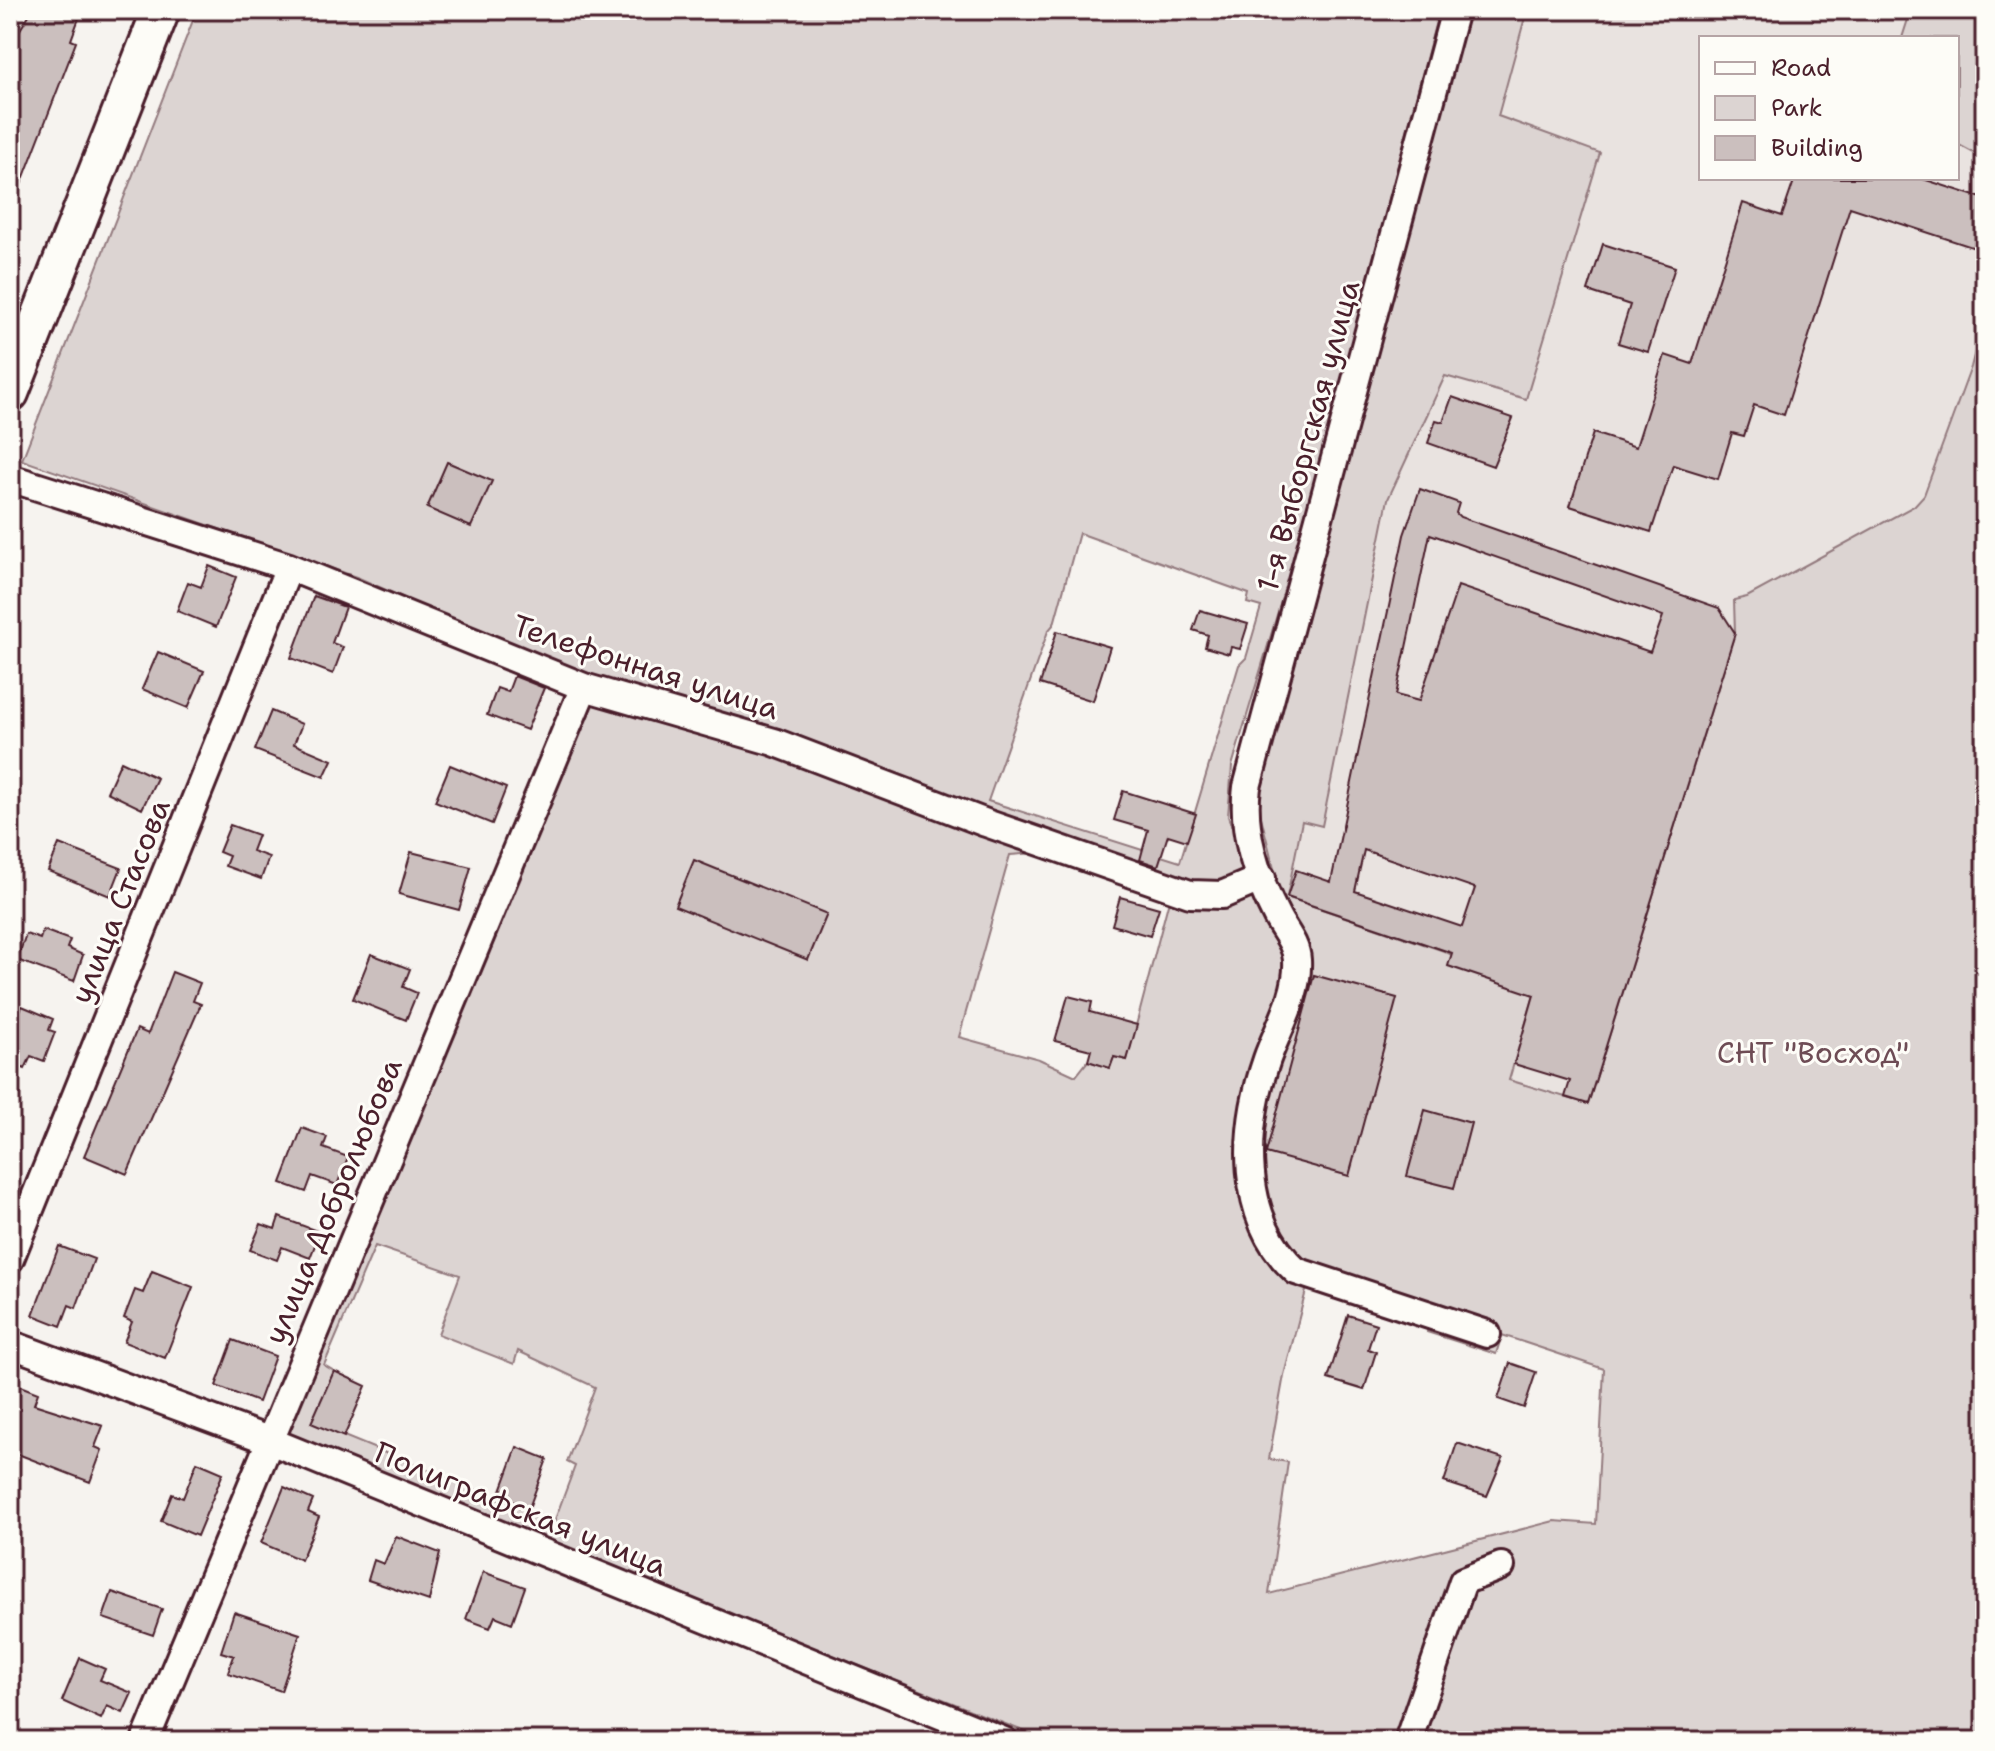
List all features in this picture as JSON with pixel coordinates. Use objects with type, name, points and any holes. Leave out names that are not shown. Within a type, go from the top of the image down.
[{"type":"street","points":[[10,393],[161,10]]},
{"type":"street","name":"1-я Выборгская улица","points":[[1455,10],[1247,787],[1245,822],[1262,878],[1277,918],[1293,943],[1298,964],[1294,990],[1256,1096],[1250,1129],[1250,1180],[1275,1246],[1296,1271],[1487,1334]]},
{"type":"street","name":"Телефонная улица","points":[[10,478],[289,567],[584,687],[774,742],[986,823],[1190,894],[1222,895],[1262,878]]},
{"type":"street","name":"улица Стасова","points":[[10,1259],[289,567]]},
{"type":"street","name":"улица Добролюбова","points":[[145,1741],[584,687]]},
{"type":"street","name":"Полиграфская улица","points":[[10,1344],[268,1440],[1004,1741]]},
{"type":"street","points":[[1408,1741],[1463,1581],[1501,1566]]},
{"type":"shaded area","points":[[1527,10],[1911,10],[1903,36],[1699,36],[1699,180],[1959,180],[1959,145],[1985,159],[1985,313],[1971,367],[1924,495],[1914,506],[1734,601],[1735,633],[1588,1104],[1509,1080],[1514,1064],[1287,897],[1302,820],[1322,826],[1388,499],[1445,376],[1526,399],[1600,154],[1498,116]]},
{"type":"green space","points":[[197,10],[1439,10],[1299,541],[1232,766],[1228,816],[1248,872],[1219,882],[1192,883],[587,679],[359,578],[22,460]],"holes":[[[1079,533],[1249,594],[1247,603],[1261,607],[1246,658],[1239,665],[1180,862],[988,801],[1048,631],[1054,624]]]},
{"type":"green space","name":"СНТ \"Восход\"","points":[[1469,10],[1527,10],[1498,116],[1600,153],[1526,399],[1445,376],[1388,499],[1322,826],[1302,821],[1287,897],[1444,951],[1534,995],[1509,1080],[1588,1104],[1735,633],[1734,600],[1747,597],[1914,506],[1924,495],[1971,367],[1985,313],[1985,1741],[1048,1741],[281,1435],[588,697],[667,716],[1221,904],[1246,899],[1278,885],[1259,809],[1264,766]],"holes":[[[1035,853],[1169,900],[1127,1060],[1114,1057],[1110,1067],[1088,1061],[1076,1076],[1039,1059],[959,1037],[1010,855]],[[375,1246],[460,1275],[438,1334],[514,1364],[518,1351],[595,1387],[567,1462],[575,1466],[554,1522],[312,1423],[334,1371],[324,1365]],[[1307,1287],[1428,1325],[1427,1332],[1496,1354],[1502,1335],[1604,1369],[1596,1524],[1554,1521],[1269,1594],[1288,1462],[1269,1459],[1284,1375]]]},
{"type":"green space","points":[[1911,10],[1985,10],[1985,159],[1959,145],[1959,36],[1903,36]]},
{"type":"building","points":[[32,10],[82,10],[71,40],[76,42],[12,208],[10,30],[18,33]]},
{"type":"building","points":[[1794,180],[1926,180],[1985,199],[1985,217],[1975,248],[1850,207],[1784,415],[1754,405],[1744,436],[1732,433],[1718,479],[1673,465],[1651,532],[1570,506],[1593,433],[1636,447],[1665,355],[1692,364],[1743,203],[1782,216]]},
{"type":"building","points":[[1603,244],[1675,267],[1648,352],[1618,343],[1630,305],[1588,291]]},
{"type":"building","points":[[1452,397],[1513,418],[1493,466],[1428,443],[1436,420],[1443,422]]},
{"type":"building","points":[[447,462],[492,481],[471,527],[427,508]]},
{"type":"building","points":[[1420,489],[1459,503],[1456,513],[1460,517],[1719,608],[1735,633],[1588,1104],[1565,1097],[1570,1081],[1514,1064],[1534,995],[1448,966],[1452,953],[1287,897],[1296,870],[1331,882],[1404,535]],"holes":[[[1430,534],[1663,616],[1650,652],[1458,586],[1419,701],[1396,695]],[[1364,850],[1475,888],[1462,927],[1355,891]]]},
{"type":"building","points":[[209,566],[236,577],[216,627],[177,611],[188,582],[201,587]]},
{"type":"building","points":[[314,596],[345,607],[332,643],[343,647],[333,674],[291,658]]},
{"type":"building","points":[[1200,610],[1248,624],[1240,649],[1231,647],[1229,654],[1205,647],[1208,635],[1193,630]]},
{"type":"building","points":[[1057,631],[1110,647],[1093,701],[1040,684]]},
{"type":"building","points":[[158,652],[204,671],[188,708],[142,689]]},
{"type":"building","points":[[514,676],[544,688],[527,730],[487,715],[497,688],[508,692]]},
{"type":"building","points":[[271,711],[302,724],[294,744],[332,760],[324,777],[255,750]]},
{"type":"building","points":[[121,761],[157,778],[142,809],[107,792]]},
{"type":"building","points":[[450,765],[506,788],[492,824],[435,801]]},
{"type":"building","points":[[1123,791],[1196,814],[1187,841],[1168,835],[1158,866],[1140,860],[1148,830],[1114,820]]},
{"type":"building","points":[[230,825],[258,835],[252,851],[269,857],[261,879],[225,866],[229,856],[219,852]]},
{"type":"building","points":[[59,844],[121,868],[110,896],[48,871]]},
{"type":"building","points":[[411,852],[471,867],[459,910],[399,894]]},
{"type":"building","points":[[694,860],[827,914],[808,960],[675,906]]},
{"type":"building","points":[[1120,897],[1159,908],[1150,936],[1112,925]]},
{"type":"building","points":[[43,930],[70,940],[67,948],[83,955],[74,981],[17,960],[26,934],[40,939]]},
{"type":"building","points":[[371,954],[410,969],[403,987],[417,993],[406,1020],[353,999]]},
{"type":"building","points":[[172,972],[200,983],[193,1001],[201,1004],[127,1174],[84,1156],[137,1029],[148,1034]]},
{"type":"building","points":[[1314,975],[1397,998],[1349,1176],[1266,1153]]},
{"type":"building","points":[[1068,996],[1092,1002],[1090,1012],[1137,1025],[1127,1060],[1114,1057],[1110,1068],[1088,1061],[1091,1050],[1055,1041]]},
{"type":"building","points":[[22,1006],[53,1019],[49,1030],[55,1032],[44,1061],[31,1056],[25,1069],[10,1063],[10,1014],[17,1017]]},
{"type":"building","points":[[1425,1110],[1471,1123],[1454,1188],[1407,1176]]},
{"type":"building","points":[[302,1128],[327,1137],[323,1148],[348,1157],[337,1185],[312,1176],[306,1192],[281,1183]]},
{"type":"building","points":[[279,1217],[320,1232],[310,1258],[282,1247],[277,1260],[250,1250],[261,1224],[275,1229]]},
{"type":"building","points":[[59,1246],[94,1259],[76,1308],[69,1305],[61,1326],[33,1315]]},
{"type":"building","points":[[152,1271],[193,1287],[165,1358],[124,1342],[132,1322],[124,1318],[135,1290],[143,1293]]},
{"type":"building","points":[[1348,1315],[1376,1324],[1368,1349],[1376,1352],[1364,1390],[1328,1379]]},
{"type":"building","points":[[233,1340],[275,1356],[258,1402],[216,1386]]},
{"type":"building","points":[[1510,1363],[1536,1372],[1524,1408],[1498,1399]]},
{"type":"building","points":[[334,1371],[366,1386],[344,1437],[311,1423]]},
{"type":"building","points":[[10,1382],[38,1393],[34,1404],[103,1426],[95,1447],[102,1450],[90,1482],[10,1451]]},
{"type":"building","points":[[1457,1443],[1503,1458],[1487,1496],[1444,1482]]},
{"type":"building","points":[[517,1447],[547,1459],[529,1508],[499,1496]]},
{"type":"building","points":[[197,1462],[223,1473],[197,1536],[161,1521],[172,1494],[183,1498]]},
{"type":"building","points":[[284,1487],[313,1500],[308,1512],[319,1517],[301,1560],[261,1543]]},
{"type":"building","points":[[396,1536],[440,1553],[429,1601],[368,1580],[374,1560],[384,1564]]},
{"type":"building","points":[[483,1572],[525,1587],[512,1623],[495,1616],[490,1628],[466,1619]]},
{"type":"building","points":[[112,1592],[162,1609],[153,1635],[103,1618]]},
{"type":"building","points":[[234,1612],[300,1634],[281,1691],[228,1673],[234,1656],[221,1652]]},
{"type":"building","points":[[80,1658],[105,1669],[100,1680],[132,1693],[123,1713],[107,1706],[101,1719],[62,1701]]}]
